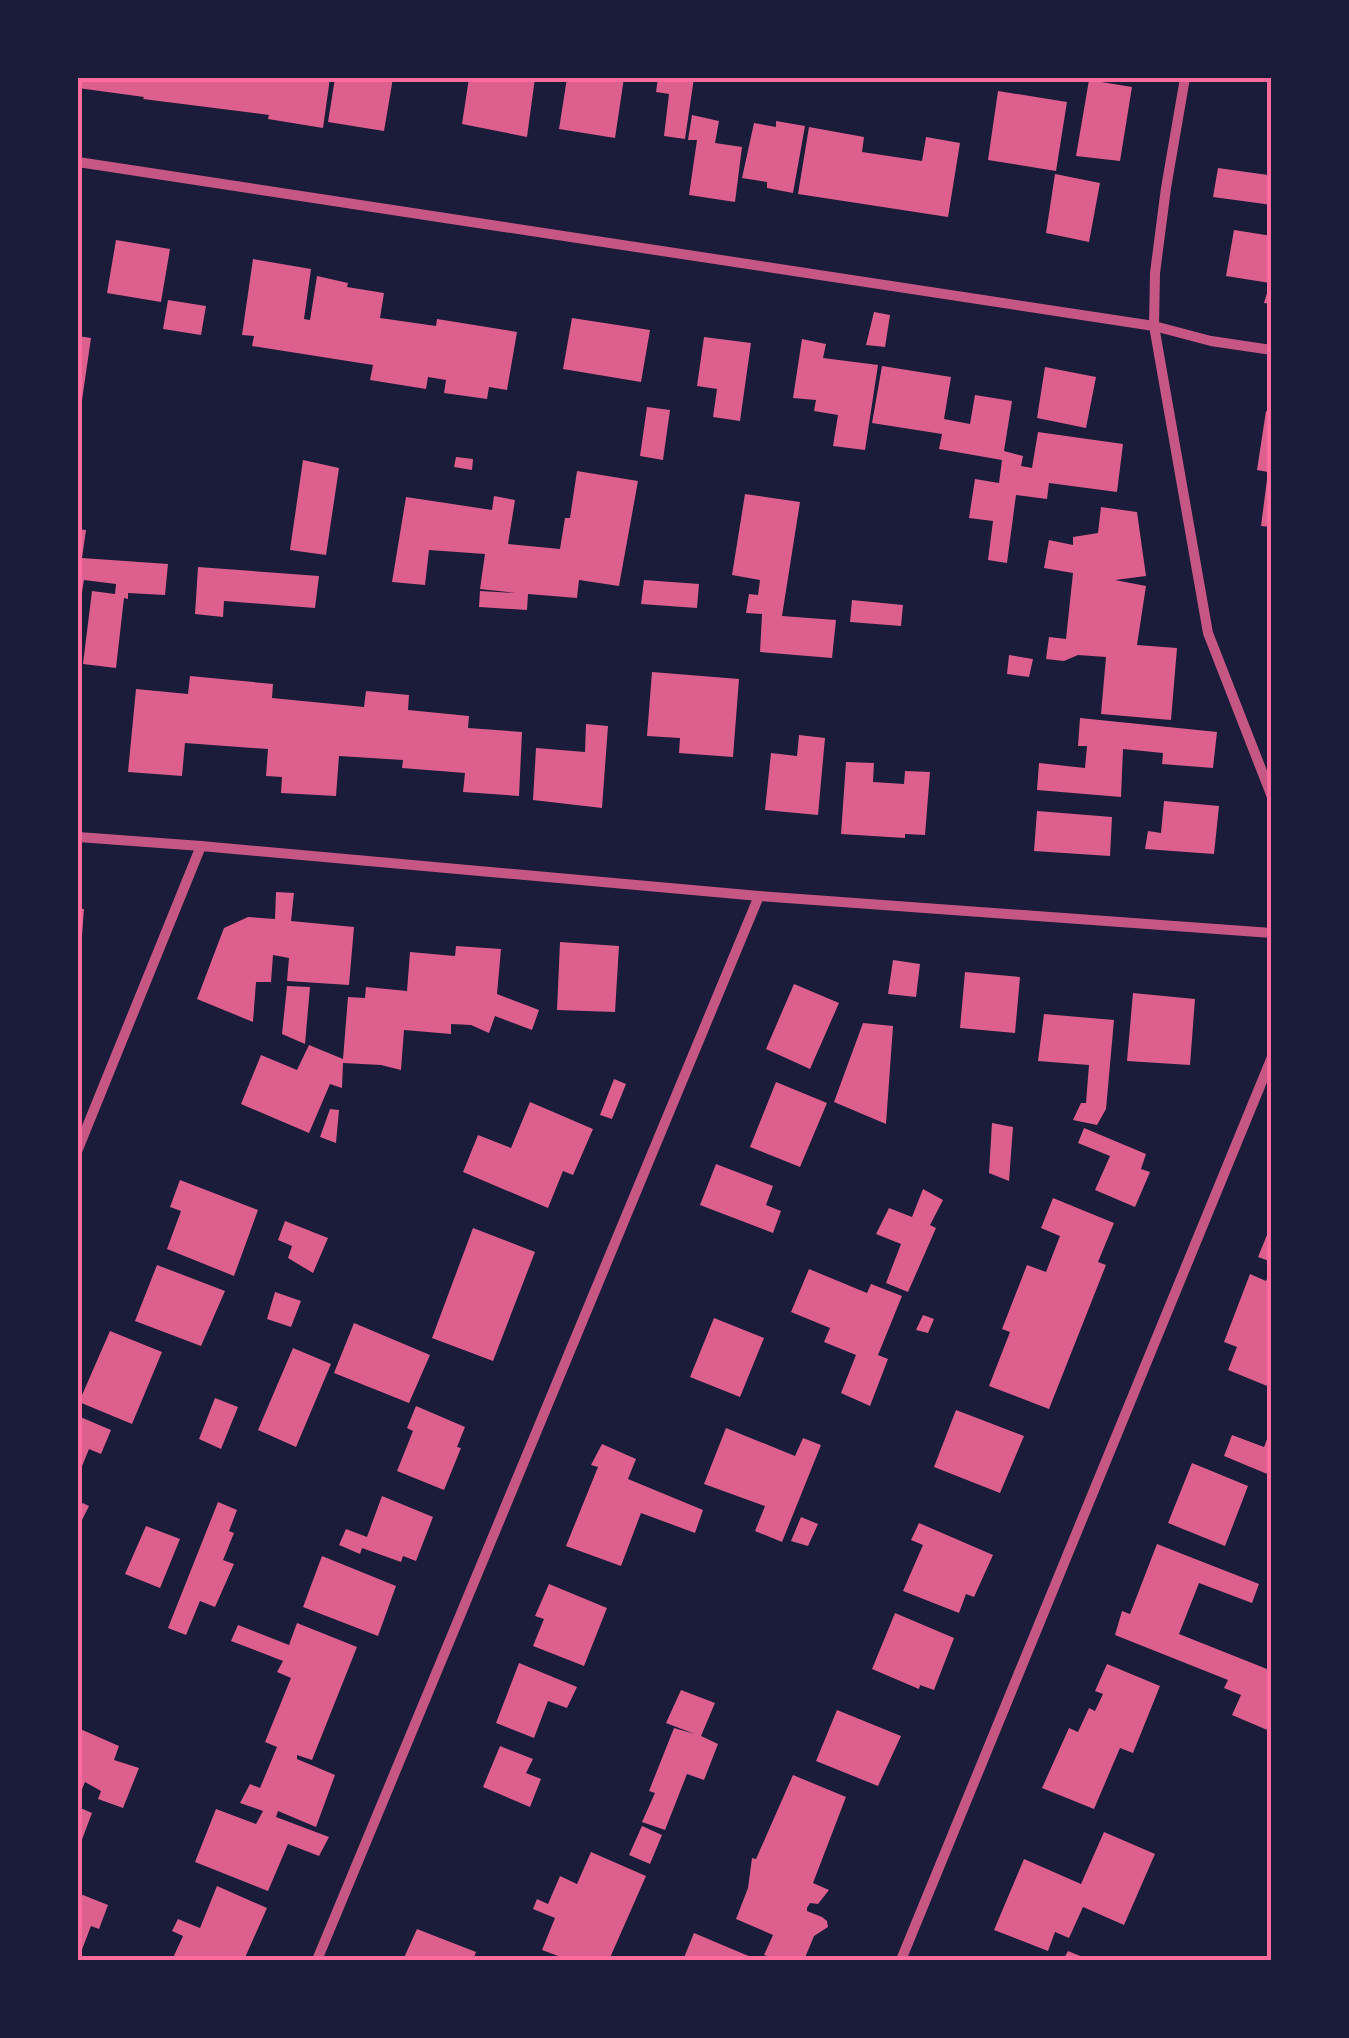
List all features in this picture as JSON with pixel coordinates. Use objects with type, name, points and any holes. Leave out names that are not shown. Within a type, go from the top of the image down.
[{"type":"street","points":[[1185,78],[1155,273],[1154,326],[1208,633],[1272,796]]},
{"type":"street","points":[[78,162],[1154,326],[1211,342],[1272,350]]},
{"type":"street","points":[[78,837],[759,896],[1272,933]]},
{"type":"street","points":[[78,1149],[201,846]]},
{"type":"street","points":[[316,1960],[759,896]]},
{"type":"street","points":[[901,1960],[1272,1056]]},
{"type":"building","points":[[78,78],[330,78],[323,128],[268,119],[269,115],[78,88]]},
{"type":"building","points":[[335,78],[393,78],[384,131],[328,122]]},
{"type":"building","points":[[469,78],[535,78],[527,137],[462,124]]},
{"type":"building","points":[[567,78],[624,78],[615,138],[559,129]]},
{"type":"building","points":[[658,78],[694,78],[685,139],[664,136],[669,94],[656,92]]},
{"type":"building","points":[[1089,80],[1132,87],[1120,161],[1076,156]]},
{"type":"building","points":[[998,91],[1067,102],[1056,171],[988,160]]},
{"type":"building","points":[[692,115],[719,121],[715,143],[742,147],[735,202],[689,195],[697,140],[688,140]]},
{"type":"building","points":[[776,121],[805,126],[793,193],[767,188],[767,182],[742,178],[754,123],[776,127]]},
{"type":"building","points":[[809,127],[864,137],[862,152],[922,161],[926,137],[960,143],[948,217],[798,194]]},
{"type":"building","points":[[1269,163],[1272,205],[1213,197],[1218,168],[1268,175]]},
{"type":"building","points":[[1055,174],[1100,183],[1089,242],[1046,233]]},
{"type":"building","points":[[1234,230],[1272,236],[1272,304],[1264,303],[1270,283],[1226,276]]},
{"type":"building","points":[[116,240],[170,249],[161,302],[107,293]]},
{"type":"building","points":[[253,259],[311,269],[304,319],[310,320],[317,276],[348,283],[347,287],[384,293],[380,318],[436,326],[437,319],[517,332],[507,390],[489,387],[487,399],[444,393],[446,380],[428,377],[426,389],[370,380],[373,365],[252,346],[254,336],[242,335]]},
{"type":"building","points":[[168,300],[206,306],[201,335],[163,329]]},
{"type":"building","points":[[874,312],[890,315],[885,347],[866,345]]},
{"type":"building","points":[[572,318],[650,330],[641,382],[563,369]]},
{"type":"building","points":[[78,336],[91,338],[81,407],[78,406]]},
{"type":"building","points":[[704,337],[751,343],[740,421],[713,417],[717,389],[697,386]]},
{"type":"building","points":[[802,339],[826,344],[823,358],[878,365],[865,450],[833,446],[838,415],[814,411],[816,400],[793,398]]},
{"type":"building","points":[[882,366],[951,377],[944,419],[970,424],[975,395],[1012,401],[1004,451],[1023,456],[1021,466],[1032,468],[1038,432],[1123,444],[1117,492],[1049,483],[1047,499],[1016,495],[1007,563],[988,560],[993,521],[969,518],[975,479],[999,483],[1002,460],[939,449],[942,434],[872,423]]},
{"type":"building","points":[[1045,367],[1096,377],[1086,428],[1037,418]]},
{"type":"building","points":[[647,407],[670,410],[663,460],[640,456]]},
{"type":"building","points":[[1266,411],[1272,412],[1272,527],[1261,526],[1268,472],[1257,470]]},
{"type":"building","points":[[456,457],[473,459],[472,470],[454,467]]},
{"type":"building","points":[[303,460],[339,468],[326,555],[290,550]]},
{"type":"building","points":[[577,471],[638,481],[619,586],[579,580],[577,598],[528,594],[527,610],[479,607],[480,591],[516,593],[480,589],[485,554],[429,550],[425,585],[392,582],[406,497],[492,510],[494,496],[515,500],[508,544],[560,549],[565,518],[570,518]]},
{"type":"building","points":[[745,494],[800,502],[782,616],[836,620],[832,658],[760,652],[762,614],[746,613],[749,594],[758,595],[760,580],[732,575]]},
{"type":"building","points":[[1101,507],[1137,512],[1146,576],[1115,580],[1146,586],[1137,645],[1177,648],[1171,720],[1101,714],[1106,657],[1046,659],[1049,637],[1066,639],[1073,573],[1044,568],[1049,540],[1073,545],[1073,537],[1098,533]]},
{"type":"building","points":[[78,529],[86,530],[82,558],[168,564],[165,595],[128,593],[128,599],[124,598],[116,668],[83,664],[92,591],[115,594],[116,584],[84,580],[82,592],[78,591]]},
{"type":"building","points":[[198,567],[319,576],[315,608],[224,601],[223,617],[195,614]]},
{"type":"building","points":[[644,580],[699,584],[697,608],[641,604]]},
{"type":"building","points":[[852,600],[903,605],[901,626],[850,622]]},
{"type":"building","points":[[1009,655],[1033,659],[1029,677],[1007,674]]},
{"type":"building","points":[[652,672],[739,679],[733,757],[679,753],[680,738],[647,736]]},
{"type":"building","points":[[190,676],[273,684],[272,698],[364,707],[366,691],[409,695],[408,710],[469,716],[468,728],[522,732],[519,796],[463,792],[465,773],[402,768],[403,760],[339,756],[336,796],[281,793],[282,777],[266,776],[268,749],[185,743],[182,776],[128,772],[136,689],[188,694]]},
{"type":"building","points":[[1080,718],[1217,732],[1213,768],[1162,764],[1163,753],[1123,749],[1121,797],[1037,790],[1039,763],[1085,768],[1087,746],[1078,746]]},
{"type":"building","points":[[586,724],[608,726],[602,808],[533,800],[536,748],[585,752]]},
{"type":"building","points":[[799,735],[825,738],[818,815],[765,810],[771,753],[797,756]]},
{"type":"building","points":[[846,762],[874,763],[873,782],[904,784],[905,771],[930,772],[925,835],[905,834],[905,838],[841,834]]},
{"type":"building","points":[[1164,801],[1219,806],[1214,854],[1145,849],[1148,831],[1161,833]]},
{"type":"building","points":[[1037,811],[1112,817],[1110,856],[1034,851]]},
{"type":"building","points":[[276,892],[294,893],[291,921],[354,927],[349,985],[287,981],[289,958],[273,955],[271,982],[256,982],[253,1022],[197,999],[224,928],[248,917],[275,919]]},
{"type":"building","points":[[78,909],[84,909],[82,936],[78,936]]},
{"type":"building","points":[[560,942],[619,946],[615,1012],[557,1010]]},
{"type":"building","points":[[456,946],[501,949],[497,994],[539,1010],[532,1030],[495,1016],[489,1033],[471,1025],[451,1024],[451,1034],[404,1030],[401,1070],[343,1063],[342,1088],[330,1084],[309,1133],[241,1104],[261,1055],[297,1070],[309,1045],[343,1059],[348,997],[365,998],[366,987],[407,991],[410,952],[455,956]]},
{"type":"building","points":[[893,960],[920,964],[916,997],[888,994]]},
{"type":"building","points":[[965,972],[1020,977],[1015,1033],[960,1028]]},
{"type":"building","points":[[794,984],[839,1003],[810,1069],[766,1049]]},
{"type":"building","points":[[287,986],[310,987],[305,1044],[282,1034]]},
{"type":"building","points":[[1133,993],[1195,999],[1190,1065],[1127,1061]]},
{"type":"building","points":[[1044,1014],[1114,1020],[1106,1109],[1097,1125],[1073,1120],[1081,1103],[1086,1103],[1089,1065],[1038,1061]]},
{"type":"building","points":[[863,1023],[893,1026],[886,1124],[834,1102]]},
{"type":"building","points":[[614,1079],[626,1084],[612,1119],[600,1115]]},
{"type":"building","points":[[776,1082],[827,1103],[800,1167],[750,1147]]},
{"type":"building","points":[[530,1102],[593,1129],[573,1175],[563,1171],[548,1208],[463,1172],[478,1135],[511,1148]]},
{"type":"building","points":[[330,1109],[339,1110],[336,1143],[320,1137]]},
{"type":"building","points":[[992,1123],[1013,1127],[1009,1181],[989,1173]]},
{"type":"building","points":[[1084,1128],[1146,1154],[1141,1169],[1150,1172],[1135,1207],[1095,1190],[1110,1156],[1078,1143]]},
{"type":"building","points":[[716,1164],[773,1186],[766,1205],[781,1211],[773,1233],[700,1205]]},
{"type":"building","points":[[180,1180],[258,1210],[234,1276],[167,1249],[181,1211],[170,1207]]},
{"type":"building","points":[[923,1189],[943,1200],[930,1225],[936,1228],[908,1292],[886,1283],[901,1244],[876,1234],[889,1208],[912,1217]]},
{"type":"building","points":[[1053,1198],[1114,1223],[1098,1262],[1106,1265],[1049,1409],[989,1386],[1010,1332],[1002,1329],[1027,1265],[1046,1272],[1060,1236],[1041,1228]]},
{"type":"building","points":[[285,1221],[328,1238],[313,1273],[288,1258],[292,1246],[278,1240]]},
{"type":"building","points":[[1272,1225],[1272,1262],[1258,1257]]},
{"type":"building","points":[[473,1228],[535,1252],[493,1361],[432,1338]]},
{"type":"building","points":[[157,1265],[225,1291],[201,1346],[135,1321]]},
{"type":"building","points":[[1272,1268],[1272,1388],[1228,1370],[1237,1347],[1224,1342],[1250,1274],[1266,1281]]},
{"type":"building","points":[[809,1269],[867,1293],[871,1284],[902,1296],[878,1355],[888,1359],[870,1406],[841,1393],[856,1355],[824,1342],[830,1328],[791,1312]]},
{"type":"building","points":[[275,1292],[301,1301],[291,1327],[267,1319]]},
{"type":"building","points":[[923,1315],[934,1319],[928,1333],[916,1330]]},
{"type":"building","points":[[714,1318],[764,1338],[740,1397],[690,1377]]},
{"type":"building","points":[[354,1323],[430,1355],[409,1403],[334,1373]]},
{"type":"building","points":[[110,1331],[162,1352],[132,1424],[79,1402]]},
{"type":"building","points":[[293,1348],[331,1364],[296,1447],[258,1430]]},
{"type":"building","points":[[215,1398],[238,1407],[221,1449],[199,1439]]},
{"type":"building","points":[[416,1406],[465,1427],[444,1490],[397,1471],[413,1431],[407,1428]]},
{"type":"building","points":[[956,1410],[1024,1436],[1000,1493],[934,1467]]},
{"type":"building","points":[[78,1416],[111,1430],[101,1454],[89,1449],[78,1476]]},
{"type":"building","points":[[1272,1427],[1272,1476],[1224,1456],[1232,1435],[1264,1447]]},
{"type":"building","points":[[726,1428],[795,1456],[803,1438],[821,1445],[782,1542],[755,1531],[765,1506],[704,1484]]},
{"type":"building","points":[[602,1444],[636,1459],[628,1479],[703,1510],[695,1533],[641,1513],[621,1566],[566,1546],[598,1467],[591,1465]]},
{"type":"building","points":[[1192,1463],[1248,1486],[1225,1546],[1168,1523]]},
{"type":"building","points":[[382,1496],[433,1517],[416,1561],[403,1556],[401,1562],[362,1548],[360,1554],[339,1545],[346,1529],[367,1537]]},
{"type":"building","points":[[78,1501],[89,1506],[82,1520],[78,1518]]},
{"type":"building","points":[[218,1502],[237,1510],[229,1531],[234,1533],[223,1560],[234,1564],[215,1607],[200,1601],[186,1635],[168,1628]]},
{"type":"building","points":[[801,1517],[818,1524],[808,1546],[791,1541]]},
{"type":"building","points":[[919,1523],[993,1555],[974,1597],[966,1594],[959,1613],[903,1591],[923,1545],[911,1540]]},
{"type":"building","points":[[146,1526],[180,1539],[160,1588],[125,1574]]},
{"type":"building","points":[[1157,1544],[1259,1584],[1252,1603],[1199,1583],[1179,1634],[1272,1671],[1272,1732],[1232,1715],[1241,1695],[1224,1688],[1228,1680],[1115,1635],[1122,1611],[1130,1614]]},
{"type":"building","points":[[322,1556],[396,1586],[378,1636],[303,1607]]},
{"type":"building","points":[[549,1584],[607,1608],[584,1666],[533,1646],[544,1619],[535,1616]]},
{"type":"building","points":[[895,1613],[954,1638],[934,1690],[920,1685],[919,1689],[872,1669]]},
{"type":"building","points":[[297,1623],[357,1647],[312,1760],[297,1755],[297,1759],[335,1775],[316,1827],[278,1811],[276,1817],[329,1837],[319,1856],[288,1844],[268,1891],[195,1862],[216,1809],[256,1824],[263,1811],[240,1803],[250,1784],[260,1788],[277,1747],[265,1742],[291,1678],[277,1672],[283,1661],[231,1641],[238,1625],[289,1645]]},
{"type":"building","points":[[519,1663],[577,1687],[567,1708],[548,1701],[534,1738],[496,1723]]},
{"type":"building","points":[[1107,1664],[1160,1686],[1133,1753],[1120,1748],[1094,1809],[1042,1788],[1069,1728],[1078,1732],[1089,1708],[1095,1711],[1103,1694],[1095,1691]]},
{"type":"building","points":[[681,1690],[715,1703],[701,1736],[718,1744],[704,1780],[687,1774],[665,1830],[642,1822],[655,1793],[649,1791],[674,1728],[695,1734],[666,1723]]},
{"type":"building","points":[[837,1710],[901,1736],[878,1786],[816,1761]]},
{"type":"building","points":[[78,1728],[119,1746],[114,1760],[139,1768],[123,1808],[98,1799],[101,1791],[85,1782],[78,1799]]},
{"type":"building","points":[[500,1746],[533,1759],[526,1773],[541,1779],[530,1807],[483,1787]]},
{"type":"building","points":[[793,1775],[846,1797],[813,1883],[829,1890],[818,1904],[810,1903],[807,1908],[827,1921],[828,1927],[814,1936],[804,1960],[778,1960],[764,1955],[773,1935],[736,1919],[748,1888],[752,1858],[756,1859]]},
{"type":"building","points":[[78,1807],[92,1813],[78,1850]]},
{"type":"building","points":[[642,1826],[662,1835],[650,1864],[629,1855]]},
{"type":"building","points":[[1104,1832],[1155,1854],[1124,1925],[1083,1907],[1069,1938],[1055,1932],[1048,1951],[994,1930],[1024,1859],[1081,1884]]},
{"type":"building","points":[[591,1852],[646,1876],[609,1960],[569,1960],[542,1950],[555,1918],[533,1909],[537,1899],[548,1904],[560,1876],[577,1884]]},
{"type":"building","points":[[217,1886],[267,1908],[244,1960],[172,1960],[183,1936],[172,1931],[178,1919],[200,1928]]},
{"type":"building","points":[[78,1893],[108,1905],[99,1929],[91,1926],[78,1960]]},
{"type":"building","points":[[417,1929],[476,1952],[473,1960],[403,1960]]},
{"type":"building","points":[[694,1933],[758,1960],[683,1960]]},
{"type":"building","points":[[1068,1951],[1090,1960],[1063,1960]]}]
